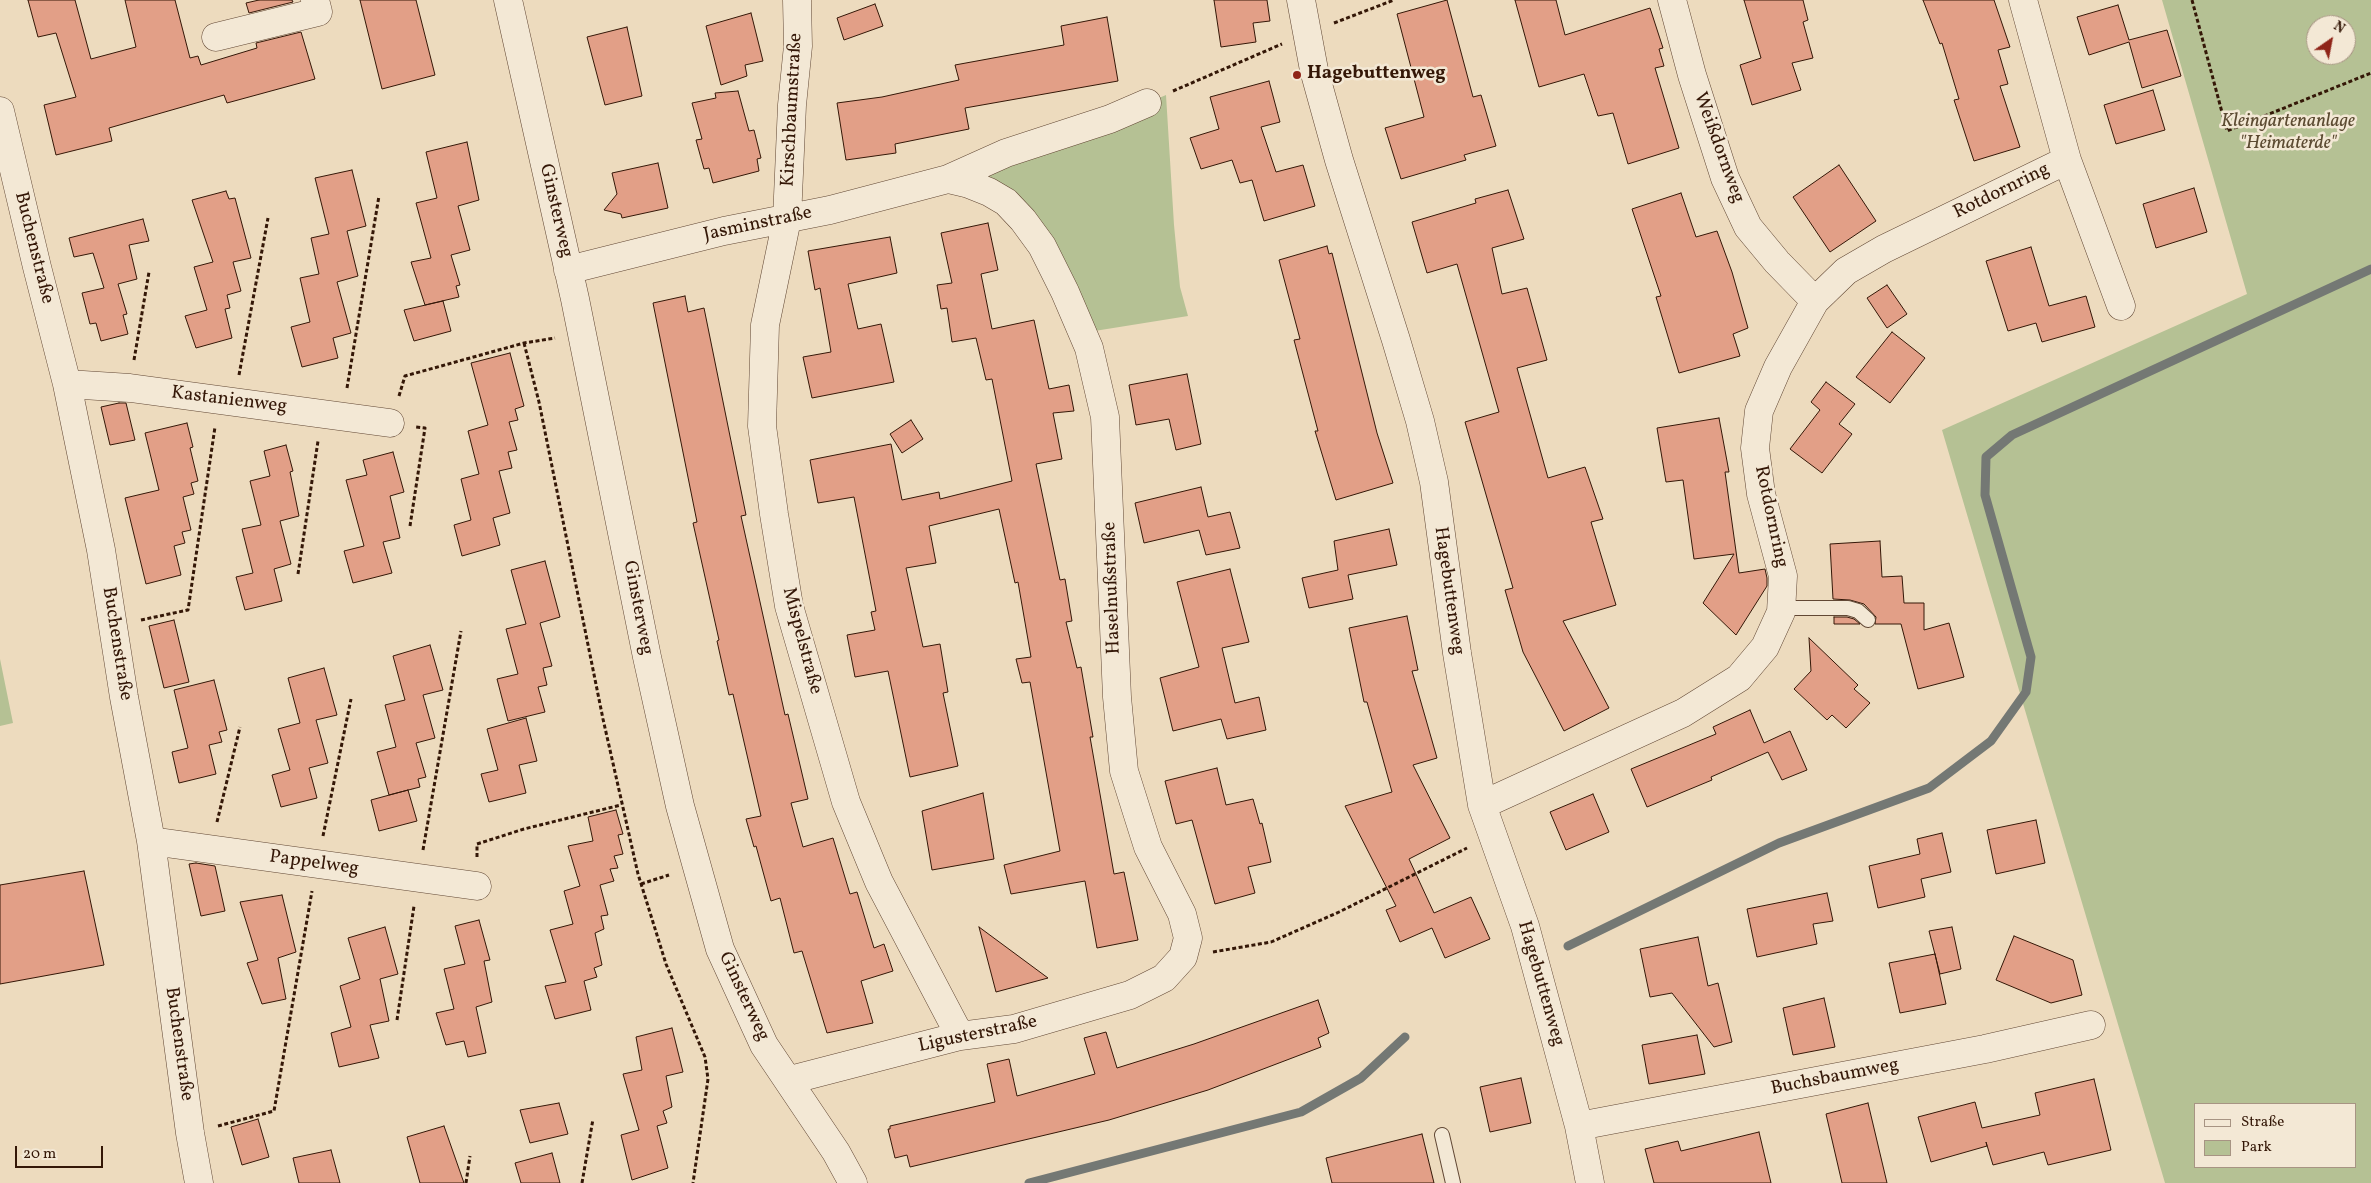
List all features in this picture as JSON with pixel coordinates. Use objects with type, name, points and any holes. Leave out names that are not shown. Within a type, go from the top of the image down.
[{"type":"street","points":[[216,37],[318,12],[315,0]]},
{"type":"street","name":"Ginsterweg","points":[[508,0],[568,270],[647,657],[680,806],[720,949],[764,1045],[790,1080],[853,1183]]},
{"type":"street","name":"Kirschbaumstraße","points":[[787,219],[792,105],[798,46],[797,0]]},
{"type":"street","name":"Hagebuttenweg","points":[[1301,0],[1314,70],[1339,160],[1420,421],[1434,482],[1457,653],[1482,805],[1525,926],[1579,1126],[1590,1183]]},
{"type":"street","name":"Weißdornweg","points":[[1672,0],[1692,75],[1724,178],[1748,227],[1777,262],[1815,301]]},
{"type":"street","name":"Rotdornring","points":[[2023,0],[2067,160],[2121,306]]},
{"type":"street","name":"Jasminstraße","points":[[568,270],[724,231],[830,210],[948,179],[999,156],[1110,119],[1147,103]]},
{"type":"street","name":"Buchenstraße","points":[[0,111],[67,384],[101,550],[151,841],[190,1133],[199,1183]]},
{"type":"street","name":"Rotdornring","points":[[1482,805],[1683,713],[1739,678],[1765,648],[1782,608],[1783,576],[1761,494],[1756,457],[1759,411],[1778,367],[1815,301],[1846,271],[1884,249],[2067,160]]},
{"type":"street","name":"Jasminstraße","points":[[948,179],[969,184],[1006,202]]},
{"type":"street","name":"Haselnußstraße","points":[[1006,202],[1042,246],[1065,292],[1089,348],[1105,417],[1117,697],[1124,771],[1148,847],[1182,914],[1188,938],[1183,957]]},
{"type":"street","name":"Mispelstraße","points":[[787,219],[765,325],[762,426],[789,606],[846,802],[878,882],[960,1036]]},
{"type":"street","name":"Kastanienweg","points":[[67,384],[130,388],[390,423]]},
{"type":"street","name":"Pappelweg","points":[[151,841],[477,886]]},
{"type":"street","name":"Ligusterstraße","points":[[790,1080],[960,1036],[1014,1029],[1130,995],[1164,978],[1183,957]]},
{"type":"street","name":"Buchsbaumweg","points":[[1579,1126],[1899,1066],[2091,1025]]},
{"type":"lane","points":[[1782,608],[1848,608],[1858,611],[1868,620]]},
{"type":"lane","points":[[1442,1135],[1453,1183]]},
{"type":"path","points":[[1147,103],[1306,34],[1394,0]]},
{"type":"path","points":[[2192,0],[2228,131],[2371,73]]},
{"type":"path","points":[[298,574],[379,196]]},
{"type":"path","points":[[113,627],[188,610],[227,401],[268,218]]},
{"type":"path","points":[[130,388],[150,272]]},
{"type":"path","points":[[410,526],[425,428],[390,423],[405,376],[524,343],[580,333]]},
{"type":"path","points":[[524,343],[539,402],[621,805],[638,874],[666,964],[705,1057],[708,1079],[694,1183]]},
{"type":"path","points":[[397,1020],[418,878],[461,631]]},
{"type":"path","points":[[190,1133],[274,1111],[317,864],[351,699]]},
{"type":"path","points":[[210,849],[240,727]]},
{"type":"path","points":[[477,886],[477,844],[524,829],[621,805]]},
{"type":"path","points":[[1183,957],[1271,942],[1339,912],[1493,835]]},
{"type":"path","points":[[582,1183],[593,1119]]},
{"type":"path","points":[[466,1183],[470,1156]]},
{"type":"green space","name":"Kleingartenanlage \"Heimaterde\"","points":[[2162,0],[2371,0],[2371,1183],[2165,1183],[1942,430],[2247,294]]},
{"type":"green space","points":[[1166,95],[1180,287],[1188,316],[1082,333],[1065,292],[989,192],[984,162],[1110,119]]},
{"type":"green space","points":[[0,659],[13,723],[0,726]]},
{"type":"building","points":[[28,0],[75,0],[91,59],[136,47],[125,0],[175,0],[190,58],[198,56],[201,65],[257,48],[256,43],[301,32],[315,79],[227,103],[224,95],[109,128],[112,141],[56,155],[44,105],[76,97],[56,33],[38,37]]},
{"type":"building","points":[[259,0],[292,0],[293,2],[249,13],[246,3]]},
{"type":"building","points":[[360,0],[416,0],[435,75],[382,89]]},
{"type":"building","points":[[1214,0],[1267,0],[1270,21],[1253,23],[1256,42],[1221,47]]},
{"type":"building","points":[[1447,0],[1473,97],[1481,95],[1496,146],[1464,155],[1466,160],[1401,179],[1385,128],[1424,117],[1397,14]]},
{"type":"building","points":[[1515,0],[1556,0],[1565,35],[1650,8],[1663,48],[1659,49],[1664,66],[1655,68],[1679,148],[1628,164],[1613,113],[1598,116],[1584,74],[1539,87]]},
{"type":"building","points":[[1744,0],[1803,0],[1808,20],[1803,22],[1813,58],[1792,63],[1801,90],[1752,105],[1740,65],[1761,58]]},
{"type":"building","points":[[1923,0],[1994,0],[2010,47],[1998,50],[2008,84],[2000,86],[2020,147],[1974,161],[1954,100],[1959,99],[1942,43],[1940,44]]},
{"type":"building","points":[[875,4],[883,26],[844,40],[837,18]]},
{"type":"building","points":[[2118,5],[2129,40],[2167,30],[2181,76],[2142,88],[2129,42],[2089,55],[2077,17]]},
{"type":"building","points":[[751,13],[763,61],[745,65],[747,76],[721,85],[706,26]]},
{"type":"building","points":[[1107,17],[1118,81],[965,108],[969,129],[895,144],[896,153],[846,160],[837,103],[882,97],[959,80],[955,65],[1064,45],[1061,26]]},
{"type":"building","points":[[627,27],[642,96],[605,105],[587,37]]},
{"type":"building","points":[[1269,81],[1280,122],[1261,127],[1276,172],[1303,165],[1315,206],[1264,221],[1252,180],[1240,183],[1232,160],[1201,169],[1190,138],[1219,129],[1210,97]]},
{"type":"building","points":[[2153,90],[2165,130],[2116,144],[2104,105]]},
{"type":"building","points":[[738,91],[749,131],[754,130],[761,158],[757,159],[759,171],[713,183],[709,168],[704,169],[696,140],[702,139],[692,103],[716,98],[715,93]]},
{"type":"building","points":[[467,142],[479,200],[458,206],[470,250],[451,255],[460,285],[456,286],[459,297],[425,305],[411,262],[431,258],[416,203],[437,198],[426,152]]},
{"type":"building","points":[[658,163],[668,208],[622,218],[621,214],[604,210],[617,194],[612,173]]},
{"type":"building","points":[[1839,165],[1876,221],[1830,252],[1793,197]]},
{"type":"building","points":[[352,170],[366,226],[347,231],[358,276],[337,282],[351,333],[333,338],[338,358],[302,367],[291,327],[310,322],[300,278],[319,274],[311,238],[329,234],[315,178]]},
{"type":"building","points":[[2194,188],[2207,232],[2156,248],[2143,204]]},
{"type":"building","points":[[1508,190],[1524,239],[1492,248],[1502,294],[1527,288],[1547,360],[1517,368],[1548,478],[1585,467],[1603,519],[1591,522],[1616,605],[1563,621],[1609,708],[1564,731],[1523,652],[1505,590],[1513,588],[1465,422],[1499,412],[1457,264],[1427,273],[1412,222],[1476,203],[1475,199]]},
{"type":"building","points":[[226,191],[229,199],[235,198],[251,258],[233,262],[241,291],[227,295],[230,308],[225,309],[232,338],[196,348],[185,316],[207,310],[194,267],[213,262],[192,200]]},
{"type":"building","points":[[1681,193],[1696,237],[1717,231],[1732,272],[1748,328],[1733,334],[1740,356],[1679,373],[1656,297],[1661,296],[1632,209]]},
{"type":"building","points":[[143,219],[149,241],[129,245],[137,279],[118,284],[127,314],[123,315],[128,334],[101,341],[96,323],[90,324],[82,293],[104,288],[93,253],[74,257],[69,238]]},
{"type":"building","points":[[988,223],[998,270],[981,274],[992,329],[1034,320],[1049,389],[1069,385],[1074,411],[1053,413],[1062,459],[1036,464],[1060,580],[1065,579],[1072,621],[1066,622],[1077,668],[1081,667],[1093,737],[1090,737],[1114,874],[1124,872],[1138,940],[1097,948],[1085,881],[1011,894],[1004,865],[1060,851],[1030,682],[1022,683],[1016,659],[1031,657],[1018,582],[1015,583],[999,509],[929,526],[936,563],[906,568],[923,647],[940,644],[948,692],[943,693],[958,766],[910,777],[888,671],[855,677],[847,635],[875,630],[871,612],[876,611],[854,497],[818,503],[810,460],[891,444],[902,500],[939,492],[940,499],[1012,481],[992,379],[986,380],[976,338],[952,342],[947,308],[941,309],[937,285],[952,283],[941,233]]},
{"type":"building","points":[[890,237],[897,273],[848,284],[858,329],[881,324],[894,382],[812,398],[803,357],[831,352],[820,288],[815,290],[808,251]]},
{"type":"building","points":[[1327,246],[1329,254],[1332,253],[1377,433],[1393,483],[1336,500],[1315,431],[1318,431],[1294,340],[1300,339],[1279,260]]},
{"type":"building","points":[[2031,247],[2049,306],[2086,296],[2095,327],[2042,342],[2036,323],[2008,331],[1986,261]]},
{"type":"building","points":[[1887,285],[1907,314],[1887,328],[1867,298]]},
{"type":"building","points":[[685,296],[688,312],[704,308],[746,515],[741,516],[785,715],[788,714],[808,799],[791,803],[803,847],[833,838],[850,894],[857,892],[874,948],[884,944],[893,971],[861,981],[873,1023],[827,1033],[802,951],[794,953],[780,898],[771,901],[756,846],[754,847],[746,819],[761,816],[733,694],[729,695],[717,641],[719,640],[693,523],[697,522],[653,303]]},
{"type":"building","points":[[443,301],[451,331],[414,341],[404,310]]},
{"type":"building","points":[[1892,332],[1925,358],[1890,403],[1856,377]]},
{"type":"building","points":[[510,353],[524,406],[515,409],[518,420],[509,422],[517,450],[508,452],[512,468],[499,471],[510,513],[493,518],[500,545],[462,556],[454,525],[471,520],[461,479],[479,474],[468,431],[488,425],[471,363]]},
{"type":"building","points":[[1187,374],[1201,444],[1176,450],[1169,419],[1136,425],[1129,385]]},
{"type":"building","points":[[1826,382],[1855,404],[1839,424],[1852,434],[1822,473],[1790,449],[1820,410],[1811,402]]},
{"type":"building","points":[[126,403],[135,440],[110,445],[101,407]]},
{"type":"building","points":[[1719,418],[1729,472],[1725,472],[1739,573],[1765,569],[1767,578],[1767,586],[1736,635],[1703,603],[1734,554],[1694,559],[1683,480],[1666,482],[1657,428]]},
{"type":"building","points":[[911,420],[923,439],[902,453],[890,434]]},
{"type":"building","points":[[187,423],[193,447],[190,448],[198,481],[191,483],[194,494],[183,497],[191,530],[182,532],[185,543],[174,546],[181,575],[146,584],[125,498],[159,490],[145,433]]},
{"type":"building","points":[[286,445],[293,471],[290,472],[299,516],[280,521],[291,564],[274,569],[282,601],[245,610],[236,577],[253,573],[242,529],[261,525],[250,481],[270,476],[264,451]]},
{"type":"building","points":[[393,452],[404,492],[390,496],[400,538],[383,542],[392,573],[353,583],[344,551],[364,546],[346,480],[367,475],[363,460]]},
{"type":"building","points":[[1201,487],[1208,517],[1230,512],[1240,548],[1206,555],[1199,530],[1144,543],[1135,503]]},
{"type":"building","points":[[1389,529],[1397,565],[1348,575],[1353,599],[1309,608],[1302,578],[1338,570],[1334,541]]},
{"type":"building","points":[[1880,541],[1882,577],[1902,576],[1904,603],[1924,603],[1924,630],[1949,623],[1964,677],[1918,689],[1901,624],[1875,624],[1876,617],[1864,604],[1850,600],[1833,599],[1830,544]]},
{"type":"building","points":[[545,561],[560,617],[540,623],[552,666],[543,668],[547,685],[538,687],[545,712],[508,721],[497,679],[518,674],[506,629],[526,624],[511,570]]},
{"type":"building","points":[[1230,569],[1249,642],[1222,648],[1235,703],[1259,697],[1266,730],[1227,739],[1221,719],[1173,731],[1160,678],[1199,667],[1177,582]]},
{"type":"building","points":[[1407,616],[1418,670],[1412,671],[1437,758],[1413,765],[1450,838],[1409,859],[1434,913],[1471,897],[1490,939],[1445,958],[1432,928],[1400,942],[1386,910],[1396,906],[1345,806],[1392,792],[1367,702],[1364,702],[1349,628]]},
{"type":"building","points":[[1834,617],[1847,617],[1854,619],[1860,624],[1834,624]]},
{"type":"building","points":[[174,620],[189,682],[164,688],[149,626]]},
{"type":"building","points":[[1809,638],[1858,685],[1854,689],[1870,703],[1846,728],[1832,715],[1827,720],[1794,689],[1811,671]]},
{"type":"building","points":[[430,645],[443,690],[423,695],[435,738],[416,743],[426,777],[418,779],[420,787],[389,795],[377,752],[396,747],[385,705],[405,700],[393,656]]},
{"type":"building","points":[[324,668],[337,715],[316,720],[328,763],[309,768],[317,798],[281,807],[272,775],[290,770],[278,729],[300,723],[288,678]]},
{"type":"building","points":[[214,680],[227,730],[219,732],[222,742],[209,745],[216,774],[179,783],[172,752],[188,748],[174,690]]},
{"type":"building","points":[[1750,710],[1764,743],[1790,731],[1807,770],[1782,780],[1768,752],[1711,777],[1712,780],[1647,807],[1631,769],[1716,734],[1713,727]]},
{"type":"building","points":[[526,718],[537,761],[519,765],[526,793],[489,802],[481,774],[498,770],[487,729]]},
{"type":"building","points":[[1217,768],[1226,805],[1253,799],[1260,824],[1262,823],[1271,862],[1248,867],[1255,893],[1215,904],[1192,820],[1176,824],[1165,781]]},
{"type":"building","points":[[408,790],[417,821],[379,831],[371,800]]},
{"type":"building","points":[[983,793],[994,859],[932,870],[922,811]]},
{"type":"building","points":[[1593,794],[1609,832],[1566,850],[1550,812]]},
{"type":"building","points":[[616,810],[623,834],[618,835],[623,854],[614,856],[618,868],[610,869],[614,881],[600,885],[608,915],[601,916],[604,929],[595,933],[602,965],[594,968],[597,977],[584,981],[591,1010],[555,1019],[545,986],[566,982],[550,930],[573,924],[564,891],[580,886],[568,846],[593,841],[588,817]]},
{"type":"building","points":[[2036,820],[2045,863],[1996,874],[1987,830]]},
{"type":"building","points":[[1942,833],[1951,872],[1921,879],[1925,897],[1878,908],[1869,866],[1920,854],[1917,839]]},
{"type":"building","points":[[196,863],[215,866],[225,911],[201,916],[189,864]]},
{"type":"building","points":[[84,871],[104,965],[0,984],[0,885]]},
{"type":"building","points":[[1827,893],[1833,921],[1813,924],[1817,944],[1757,957],[1747,909]]},
{"type":"building","points":[[282,895],[296,952],[278,958],[286,999],[262,1004],[247,963],[258,960],[240,902]]},
{"type":"building","points":[[479,920],[490,960],[484,961],[492,1002],[476,1007],[486,1053],[468,1057],[464,1041],[446,1045],[436,1013],[454,1009],[444,969],[465,964],[455,926]]},
{"type":"building","points":[[385,927],[398,974],[380,979],[389,1021],[370,1025],[379,1058],[339,1067],[331,1033],[351,1027],[340,986],[360,979],[348,938]]},
{"type":"building","points":[[979,927],[1048,978],[996,992]]},
{"type":"building","points":[[1952,927],[1961,969],[1940,974],[1929,931]]},
{"type":"building","points":[[2014,936],[2073,960],[2082,995],[2051,1003],[1996,980]]},
{"type":"building","points":[[1698,937],[1708,986],[1718,983],[1732,1042],[1714,1047],[1672,993],[1650,997],[1640,949]]},
{"type":"building","points":[[1935,954],[1946,1004],[1900,1013],[1889,963]]},
{"type":"building","points":[[1824,998],[1835,1047],[1793,1055],[1783,1008]]},
{"type":"building","points":[[1318,1000],[1329,1033],[1318,1038],[1321,1047],[1208,1090],[1109,1120],[910,1167],[907,1155],[895,1158],[888,1129],[890,1129],[890,1126],[995,1102],[987,1064],[1009,1059],[1017,1096],[1095,1074],[1084,1038],[1106,1032],[1117,1068],[1194,1044]]},
{"type":"building","points":[[672,1028],[683,1072],[666,1076],[672,1107],[663,1111],[667,1123],[657,1126],[668,1168],[632,1180],[621,1135],[639,1130],[623,1074],[642,1070],[636,1037]]},
{"type":"building","points":[[1697,1035],[1705,1074],[1649,1084],[1642,1045]]},
{"type":"building","points":[[1521,1078],[1531,1123],[1490,1132],[1480,1087]]},
{"type":"building","points":[[2094,1079],[2111,1150],[2048,1165],[2044,1152],[1993,1165],[1986,1142],[1987,1146],[1931,1162],[1918,1117],[1975,1102],[1982,1128],[2040,1115],[2035,1093]]},
{"type":"building","points":[[559,1103],[568,1134],[530,1143],[520,1110]]},
{"type":"building","points":[[1868,1103],[1887,1183],[1842,1183],[1826,1114]]},
{"type":"building","points":[[258,1119],[269,1157],[242,1165],[231,1127]]},
{"type":"building","points":[[444,1126],[464,1183],[420,1183],[407,1137]]},
{"type":"building","points":[[1759,1132],[1771,1183],[1654,1183],[1645,1149],[1678,1141],[1681,1151]]},
{"type":"building","points":[[1422,1134],[1434,1183],[1332,1183],[1326,1158]]},
{"type":"building","points":[[331,1150],[340,1183],[299,1183],[293,1158]]},
{"type":"building","points":[[552,1153],[560,1183],[521,1183],[515,1163]]},
{"type":"waterway","points":[[1568,946],[1779,843],[1929,788],[1991,741],[2026,692],[2031,657],[1985,495],[1986,457],[2012,435],[2371,269]]},
{"type":"waterway","points":[[1029,1183],[1301,1112],[1361,1078],[1405,1037]]},
{"type":"place","name":"Hagebuttenweg","points":[[1297,75]]}]
